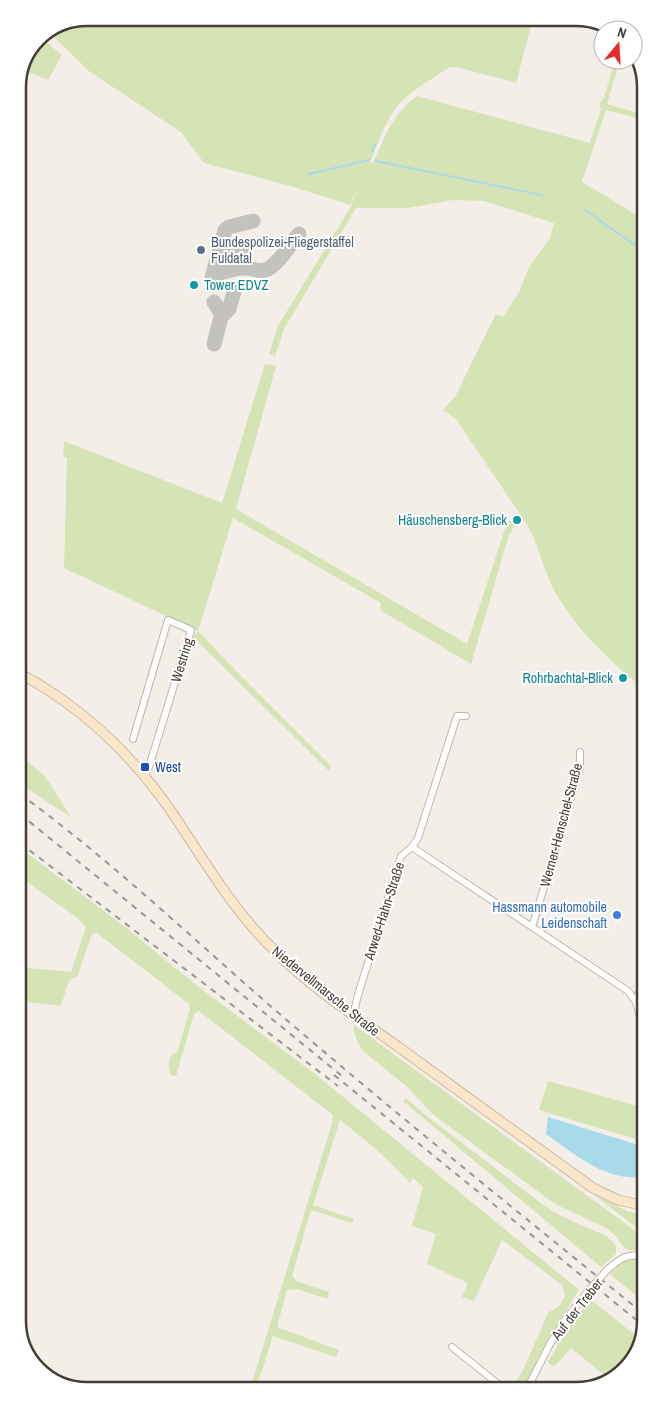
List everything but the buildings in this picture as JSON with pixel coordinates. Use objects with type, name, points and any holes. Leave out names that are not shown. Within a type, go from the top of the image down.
[{"type":"main road","name":"Niedervellmarsche Straße","points":[[26,677],[70,705],[109,739],[144,775],[216,881],[248,922],[276,953],[300,974],[593,1188],[618,1200],[637,1204]]},
{"type":"street","name":"Westring","points":[[133,739],[168,620],[191,630],[149,767],[144,775]]},
{"type":"street","points":[[412,847],[418,838],[457,716],[466,716]]},
{"type":"street","name":"Werner-Henschel-Straße","points":[[532,927],[580,767],[580,752]]},
{"type":"street","name":"Arwed-Hahn-Straße","points":[[353,1014],[401,856],[412,847],[628,991],[636,1002]]},
{"type":"street","points":[[637,999],[637,1006]]},
{"type":"street","name":"Auf der Treber","points":[[531,1382],[565,1320],[586,1294],[618,1260],[624,1257],[637,1256]]},
{"type":"street","points":[[452,1347],[496,1382]]},
{"type":"green space","points":[[87,26],[531,26],[516,83],[457,67],[450,67],[413,92],[395,109],[378,142],[370,162],[373,163],[396,118],[417,96],[590,143],[601,109],[599,103],[604,98],[612,70],[617,70],[607,104],[637,113],[637,118],[606,110],[582,182],[637,215],[637,683],[594,644],[572,618],[554,590],[528,526],[456,419],[443,410],[455,397],[496,314],[503,317],[519,292],[529,267],[550,238],[554,223],[484,201],[453,200],[407,208],[356,208],[284,329],[275,356],[269,354],[278,326],[350,208],[360,184],[350,205],[294,187],[204,163],[181,132],[90,72],[54,37],[75,27]]},
{"type":"green space","points":[[46,42],[62,55],[48,80],[28,72],[37,53]]},
{"type":"green space","points":[[265,364],[276,366],[236,509],[467,644],[504,532],[510,520],[515,525],[509,535],[471,664],[380,610],[381,603],[233,518],[198,631],[64,568],[67,457],[63,457],[64,441],[222,503]]},
{"type":"green space","points":[[198,631],[331,766],[329,771],[193,637]]},
{"type":"green space","points":[[26,761],[45,776],[71,817],[26,788]]},
{"type":"green space","points":[[26,853],[125,927],[200,988],[315,1074],[579,1290],[546,1343],[526,1382],[516,1382],[548,1313],[560,1305],[565,1296],[562,1285],[502,1240],[474,1301],[462,1297],[468,1283],[427,1264],[436,1234],[412,1226],[423,1187],[413,1178],[410,1183],[394,1166],[340,1120],[313,1205],[354,1219],[352,1223],[311,1210],[292,1276],[296,1281],[329,1292],[327,1299],[297,1289],[287,1290],[277,1327],[339,1350],[336,1357],[273,1336],[258,1382],[252,1382],[331,1127],[333,1115],[199,1011],[194,1014],[176,1076],[171,1075],[169,1062],[172,1054],[177,1053],[190,1009],[189,1004],[97,933],[92,934],[77,977],[69,980],[61,1006],[26,1002],[26,968],[71,972],[86,927],[79,919],[26,881]]},
{"type":"green space","points":[[354,1025],[637,1232],[637,1251],[628,1250],[606,1228],[555,1204],[435,1116],[405,1085],[363,1051],[354,1032]]},
{"type":"green space","points":[[548,1081],[637,1106],[637,1140],[539,1110]]},
{"type":"green space","points":[[406,1098],[542,1204],[561,1216],[611,1240],[616,1247],[616,1254],[601,1267],[403,1101]]},
{"type":"green space","points":[[594,1195],[627,1211],[637,1213],[637,1228]]},
{"type":"green space","points":[[637,1258],[637,1296],[610,1274],[623,1261]]},
{"type":"green space","points":[[590,1299],[635,1335],[622,1361],[604,1375],[571,1348],[554,1367],[548,1362],[567,1329]]},
{"type":"water","points":[[548,1117],[637,1145],[637,1177],[617,1175],[604,1171],[580,1158],[546,1134]]},
{"type":"waterway","points":[[372,151],[375,145]]},
{"type":"waterway","points":[[309,174],[369,160]]},
{"type":"waterway","points":[[376,161],[542,195]]},
{"type":"waterway","points":[[585,210],[637,246]]},
{"type":"taxiway","points":[[212,278],[225,230],[229,227],[253,221]]},
{"type":"taxiway","points":[[212,278],[223,272],[237,269],[248,268],[262,271],[268,269],[281,257],[299,234]]},
{"type":"taxiway","points":[[218,255],[223,251],[247,245]]},
{"type":"taxiway","points":[[214,344],[221,317],[229,309],[234,292]]},
{"type":"taxiway","points":[[214,302],[221,313],[221,317]]},
{"type":"railway","points":[[26,799],[121,874],[282,1016],[372,1092],[637,1308]]},
{"type":"railway","points":[[26,819],[342,1076]]},
{"type":"railway","points":[[26,848],[338,1086]]},
{"type":"railway","points":[[334,1075],[637,1321]]},
{"type":"place","name":"Bundespolizei-Fliegerstaffel Fuldatal","points":[[201,250]]},
{"type":"place","name":"Tower EDVZ","points":[[194,285]]},
{"type":"place","name":"Häuschensberg-Blick","points":[[517,520]]},
{"type":"place","name":"Rohrbachtal-Blick","points":[[623,678]]},
{"type":"place","name":"West","points":[[145,767]]},
{"type":"place","name":"Hassmann automobile Leidenschaft","points":[[617,915]]}]
